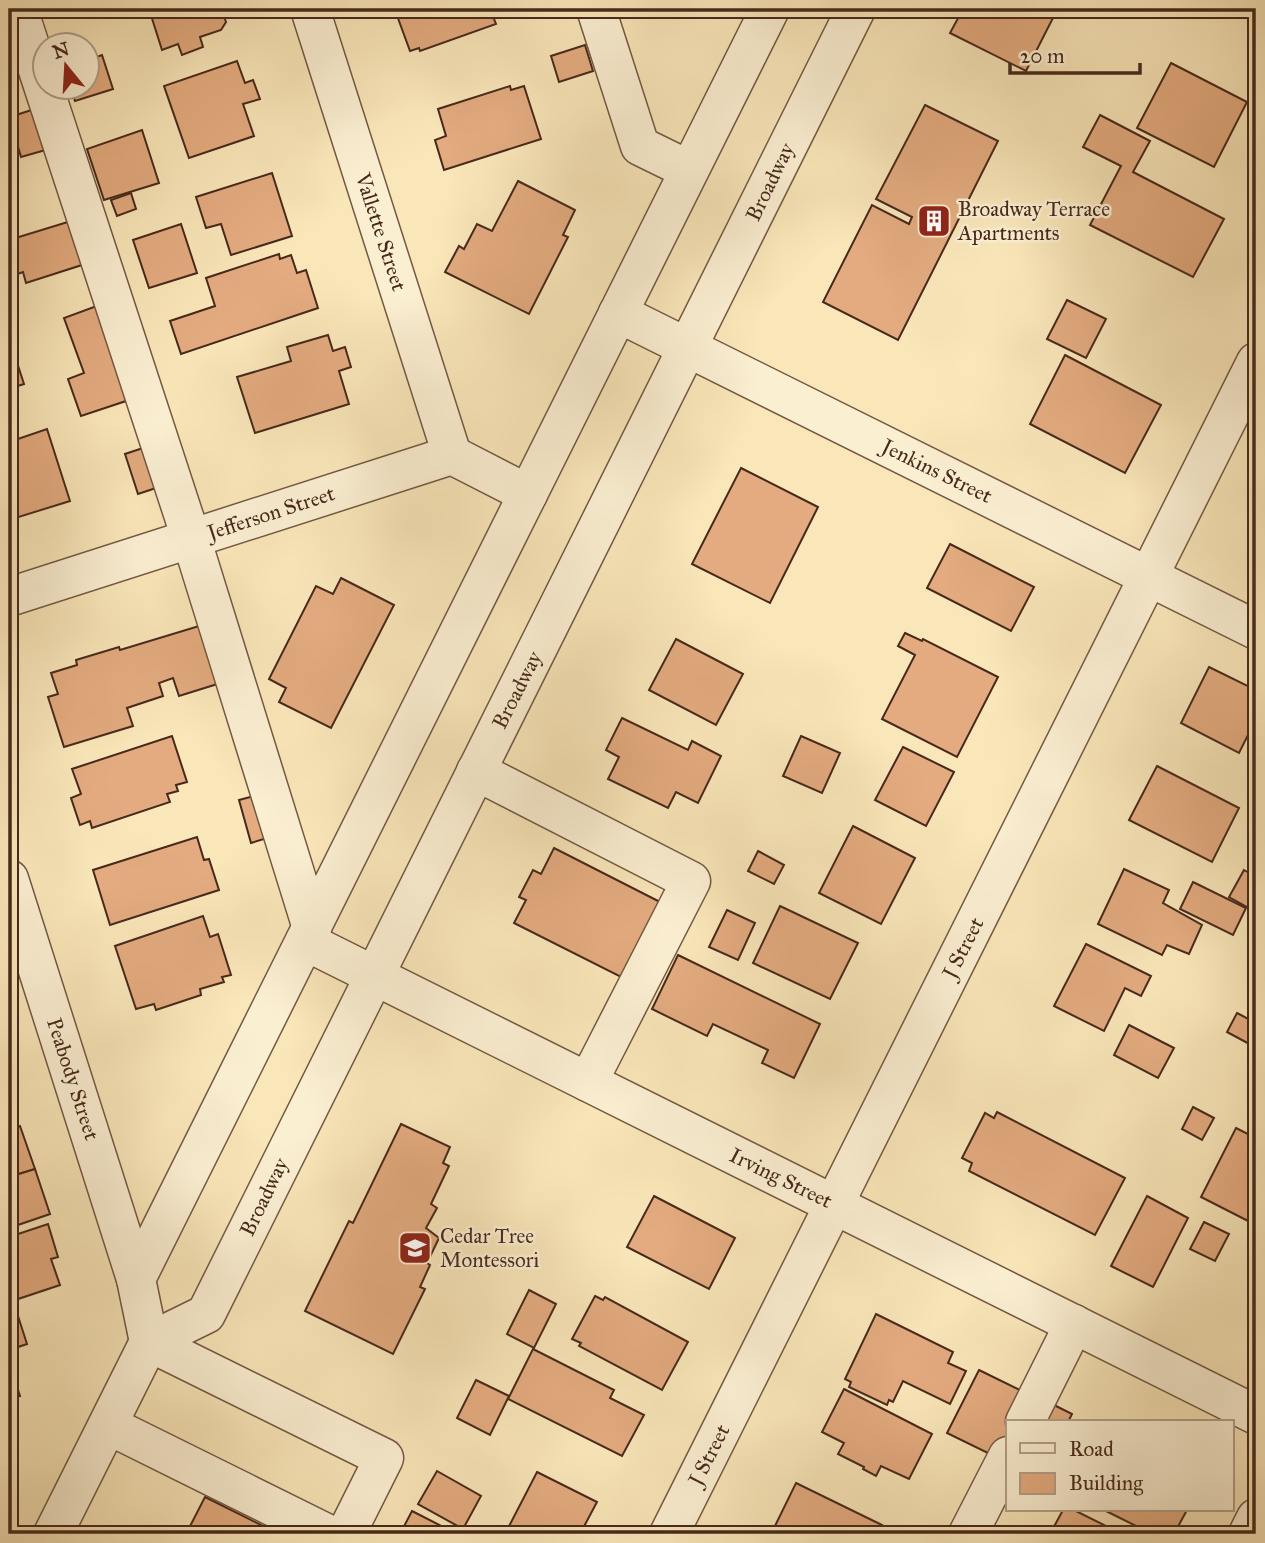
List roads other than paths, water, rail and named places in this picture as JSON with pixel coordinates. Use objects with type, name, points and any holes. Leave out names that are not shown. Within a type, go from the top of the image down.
[{"type":"street","points":[[18,9],[191,538],[309,934]]},
{"type":"street","name":"Vallette Street","points":[[310,9],[452,455]]},
{"type":"street","points":[[596,9],[640,146],[689,170]]},
{"type":"street","points":[[53,1534],[149,1342],[136,1279],[770,9]]},
{"type":"street","name":"Broadway","points":[[149,1342],[206,1314],[856,9]]},
{"type":"street","name":"Jenkins Street","points":[[618,313],[1256,630]]},
{"type":"street","name":"J Street","points":[[669,1534],[1256,362]]},
{"type":"street","points":[[452,455],[528,494]]},
{"type":"street","name":"Jefferson Street","points":[[9,597],[452,455]]},
{"type":"street","points":[[476,771],[691,881],[588,1082]]},
{"type":"street","name":"Peabody Street","points":[[9,879],[136,1279]]},
{"type":"street","name":"Irving Street","points":[[309,934],[374,975],[1256,1415]]},
{"type":"street","points":[[1025,1420],[1074,1324]]},
{"type":"street","points":[[149,1342],[384,1458],[346,1534]]},
{"type":"street","points":[[107,1426],[328,1534]]},
{"type":"street","points":[[968,1534],[1006,1460]]},
{"type":"street","points":[[1248,1534],[1256,1518]]},
{"type":"place","name":"Broadway Terrace Apartments","points":[[934,221]]},
{"type":"place","name":"Cedar Tree Montessori","points":[[415,1248]]}]
